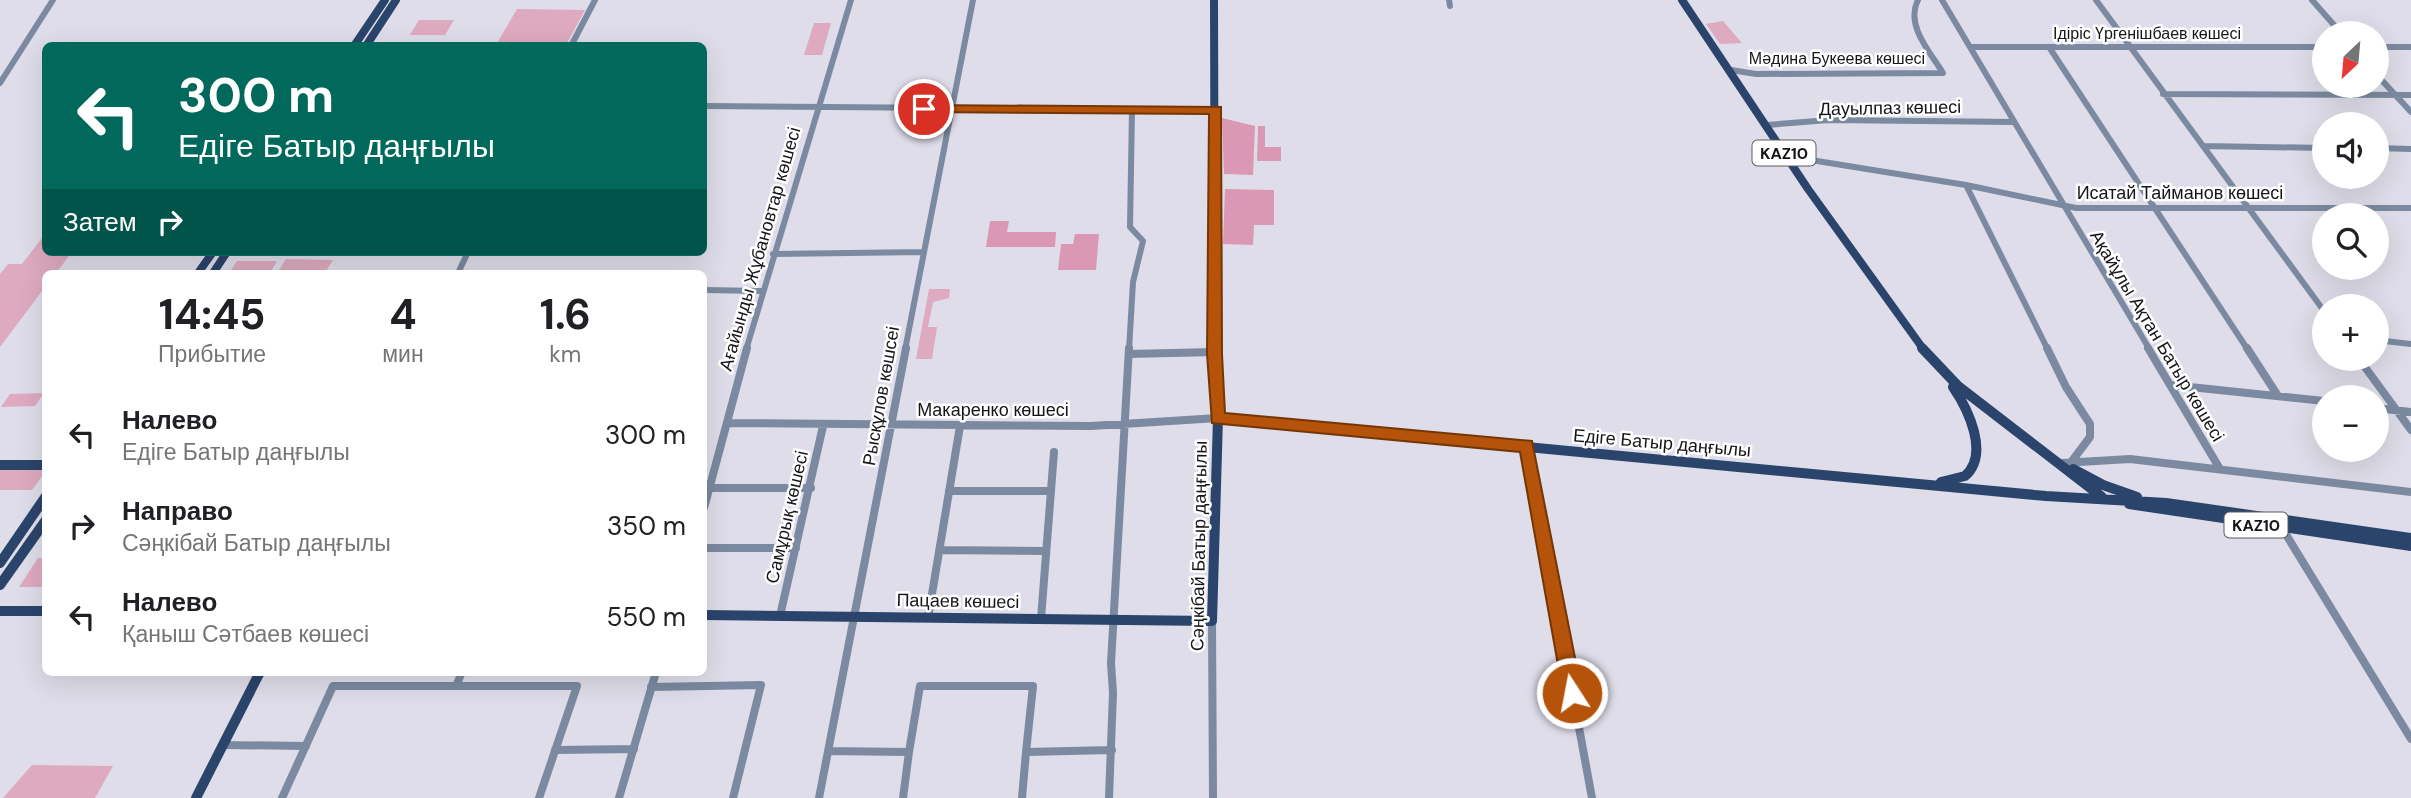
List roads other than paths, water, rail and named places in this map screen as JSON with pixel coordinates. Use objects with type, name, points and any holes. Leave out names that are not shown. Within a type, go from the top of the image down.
[{"type":"main road","points":[[357,42],[385,0]]},
{"type":"main road","points":[[369,42],[396,0]]},
{"type":"main road","name":"Сәңкібай Батыр даңғылы","points":[[1212,621],[1218,418],[1214,352],[1214,0]]},
{"type":"main road","name":"KAZ10","points":[[1682,0],[1786,156],[1901,320],[1937,366],[1958,386],[2103,498]]},
{"type":"main road","points":[[1922,483],[1963,477],[1972,470],[1975,452],[1969,414],[1937,366]]},
{"type":"main road","name":"Едіге Батыр даңғылы","points":[[1218,418],[2046,496],[2166,503],[2411,538]]},
{"type":"main road","name":"KAZ10","points":[[2039,450],[2119,491],[2166,503]]},
{"type":"main road","points":[[0,465],[42,465]]},
{"type":"main road","name":"Едіге Батыр даңғылы","points":[[2103,498],[2172,513],[2411,546]]},
{"type":"main road","points":[[0,563],[5,549],[42,501]]},
{"type":"main road","points":[[0,585],[42,526]]},
{"type":"main road","points":[[5,549],[26,549]]},
{"type":"main road","points":[[0,611],[42,611]]},
{"type":"main road","name":"Пацаев көшесі","points":[[707,615],[1212,621]]},
{"type":"main road","points":[[196,798],[258,676]]},
{"type":"street","points":[[0,83],[53,0]]},
{"type":"street","points":[[573,42],[595,0]]},
{"type":"street","name":"Ағайынды Жұбановтар көшесі","points":[[707,498],[762,291],[851,0]]},
{"type":"street","name":"Рысқұлов көшсеі","points":[[819,798],[974,0]]},
{"type":"street","name":"Мәдина Букеева көшесі","points":[[1731,70],[1756,74],[1943,72],[1913,18],[1914,6],[1918,0]]},
{"type":"street","name":"Ақайұлы Ақтан Батыр көшесі","points":[[1942,0],[2220,470]]},
{"type":"street","points":[[2096,0],[2312,295]]},
{"type":"street","points":[[2312,0],[2330,21]]},
{"type":"street","name":"Ідіріс Үргенішбаев көшесі","points":[[1970,47],[2312,47]]},
{"type":"street","points":[[2049,47],[2278,396]]},
{"type":"street","points":[[2389,47],[2411,47]]},
{"type":"street","points":[[2389,88],[2411,112]]},
{"type":"street","points":[[2163,94],[2411,94]]},
{"type":"street","points":[[707,106],[1216,110]]},
{"type":"street","points":[[1109,798],[1112,750],[1111,663],[1133,282],[1143,241],[1130,227],[1132,110]]},
{"type":"street","name":"Дауылпаз көшесі","points":[[1766,125],[1829,120],[2014,122]]},
{"type":"street","points":[[2203,146],[2312,148]]},
{"type":"street","points":[[2389,148],[2411,149]]},
{"type":"street","name":"Исатай Тайманов көшесі","points":[[1786,156],[1966,184],[2064,206],[2157,209],[2411,208]]},
{"type":"street","points":[[1966,184],[2066,387],[2090,424],[2090,437],[2067,462]]},
{"type":"street","points":[[774,254],[924,251]]},
{"type":"street","points":[[707,290],[762,291]]},
{"type":"street","points":[[2389,341],[2411,344]]},
{"type":"street","points":[[1129,354],[1214,352]]},
{"type":"street","points":[[2368,371],[2411,430]]},
{"type":"street","points":[[2171,385],[2312,400]]},
{"type":"street","points":[[2389,409],[2411,412]]},
{"type":"street","name":"Макаренко көшесі","points":[[727,423],[823,426],[1126,425],[1218,418]]},
{"type":"street","name":"Самұрық көшесі","points":[[780,616],[823,426]]},
{"type":"street","points":[[928,618],[960,426]]},
{"type":"street","points":[[1527,446],[1592,798]]},
{"type":"street","points":[[1041,619],[1054,452]]},
{"type":"street","points":[[2067,462],[2130,459],[2411,492]]},
{"type":"street","points":[[710,488],[811,488]]},
{"type":"street","points":[[949,491],[1051,491]]},
{"type":"street","points":[[2282,528],[2411,739]]},
{"type":"street","points":[[707,548],[796,548]]},
{"type":"street","points":[[940,550],[1046,551]]},
{"type":"street","name":"Сәңкібай Батыр даңғылы","points":[[1212,621],[1213,798]]},
{"type":"street","points":[[456,686],[460,676]]},
{"type":"street","points":[[620,798],[655,676]]},
{"type":"street","points":[[651,687],[761,685],[733,798]]},
{"type":"street","points":[[282,798],[332,686],[577,686],[539,798]]},
{"type":"street","points":[[903,798],[920,686],[1032,686],[1022,798]]},
{"type":"street","points":[[223,745],[306,746]]},
{"type":"street","points":[[555,750],[634,749]]},
{"type":"street","points":[[1027,752],[1112,750]]},
{"type":"street","points":[[828,751],[909,752]]}]
